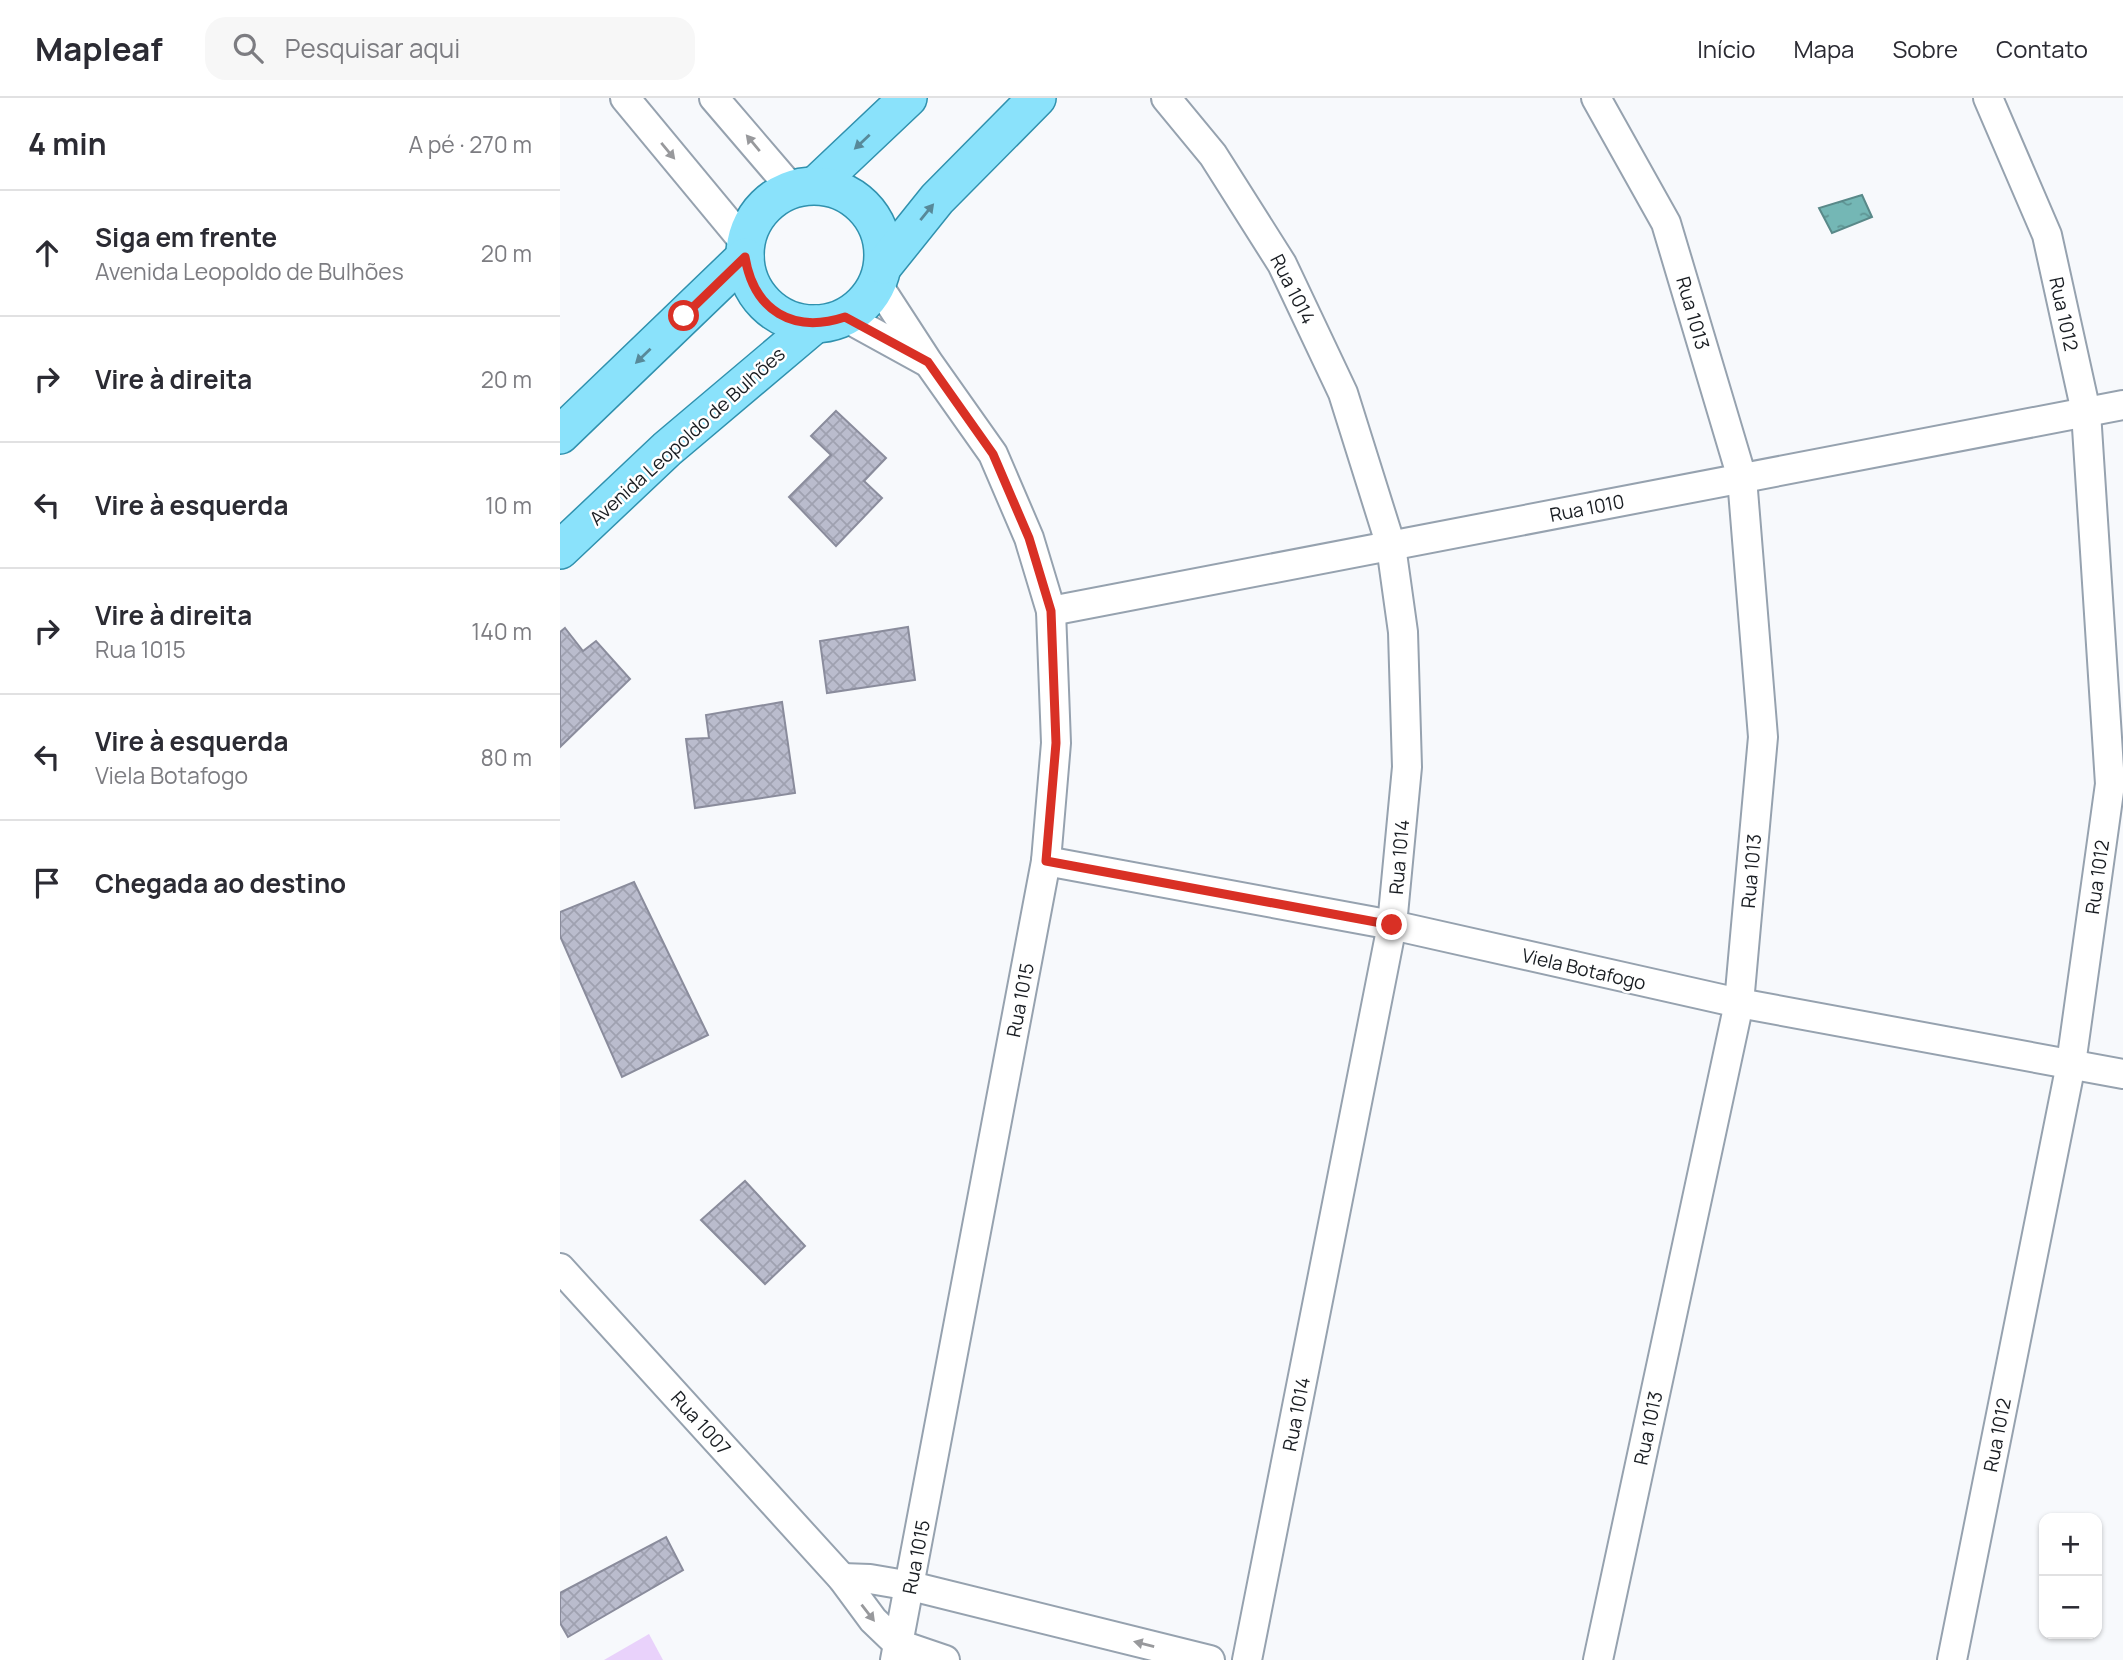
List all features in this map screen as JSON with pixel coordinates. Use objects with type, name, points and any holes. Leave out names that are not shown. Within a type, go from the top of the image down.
[{"type":"main road","points":[[908,98],[804,187],[775,197],[761,210],[751,226],[745,250],[748,275],[755,291],[781,315],[797,322],[830,321],[864,304],[881,275],[937,199],[1037,98]]},
{"type":"main road","points":[[804,187],[839,189],[860,201],[875,219],[883,242],[881,275]]},
{"type":"main road","points":[[560,435],[745,250]]},
{"type":"main road","name":"Avenida Leopoldo de Bulhões","points":[[560,550],[667,449],[830,321]]},
{"type":"street","points":[[625,98],[745,250]]},
{"type":"street","points":[[714,98],[804,187]]},
{"type":"street","name":"Rua 1014","points":[[1166,98],[1213,155],[1282,264],[1343,393],[1391,546],[1403,632],[1407,767],[1392,925],[1247,1660]]},
{"type":"street","name":"Rua 1013","points":[[1596,98],[1666,223],[1742,478],[1763,737],[1739,1003],[1598,1660]]},
{"type":"street","name":"Rua 1012","points":[[1952,1660],[2071,1064],[2110,784],[2085,412],[2047,235],[1988,98]]},
{"type":"street","name":"Rua 1015","points":[[881,275],[928,362],[993,454],[1029,538],[1051,611],[1056,743],[1046,861],[911,1586],[896,1652]]},
{"type":"street","name":"Rua 1015","points":[[830,321],[928,362]]},
{"type":"street","name":"Rua 1010","points":[[1051,611],[2123,405]]},
{"type":"street","name":"Viela Botafogo","points":[[1046,861],[1392,925],[1739,1003],[2123,1074]]},
{"type":"street","name":"Rua 1007","points":[[560,1268],[842,1578],[896,1652]]},
{"type":"street","points":[[842,1578],[870,1579],[911,1586],[1210,1660]]},
{"type":"street","points":[[896,1652],[945,1660]]},
{"type":"shaded area","points":[[649,1634],[663,1660],[604,1660]]},
{"type":"water","points":[[1862,195],[1872,217],[1832,233],[1819,208]]},
{"type":"building","points":[[836,411],[886,458],[864,481],[882,498],[836,546],[789,497],[831,455],[811,436]]},
{"type":"building","points":[[908,627],[915,680],[827,693],[820,641]]},
{"type":"building","points":[[565,628],[583,651],[596,641],[630,679],[560,747],[560,632]]},
{"type":"building","points":[[782,702],[795,793],[695,808],[686,739],[709,738],[706,715]]},
{"type":"building","points":[[634,882],[708,1035],[622,1077],[560,936],[560,912]]},
{"type":"building","points":[[745,1181],[805,1246],[765,1284],[701,1220]]},
{"type":"building","points":[[666,1537],[683,1570],[568,1637],[560,1623],[560,1593]]},
{"type":"route","points":[[684,316],[745,257],[748,275],[755,291],[781,315],[797,322],[815,324],[845,317],[928,362],[993,454],[1029,538],[1051,611],[1056,743],[1046,861],[1392,925]]}]
